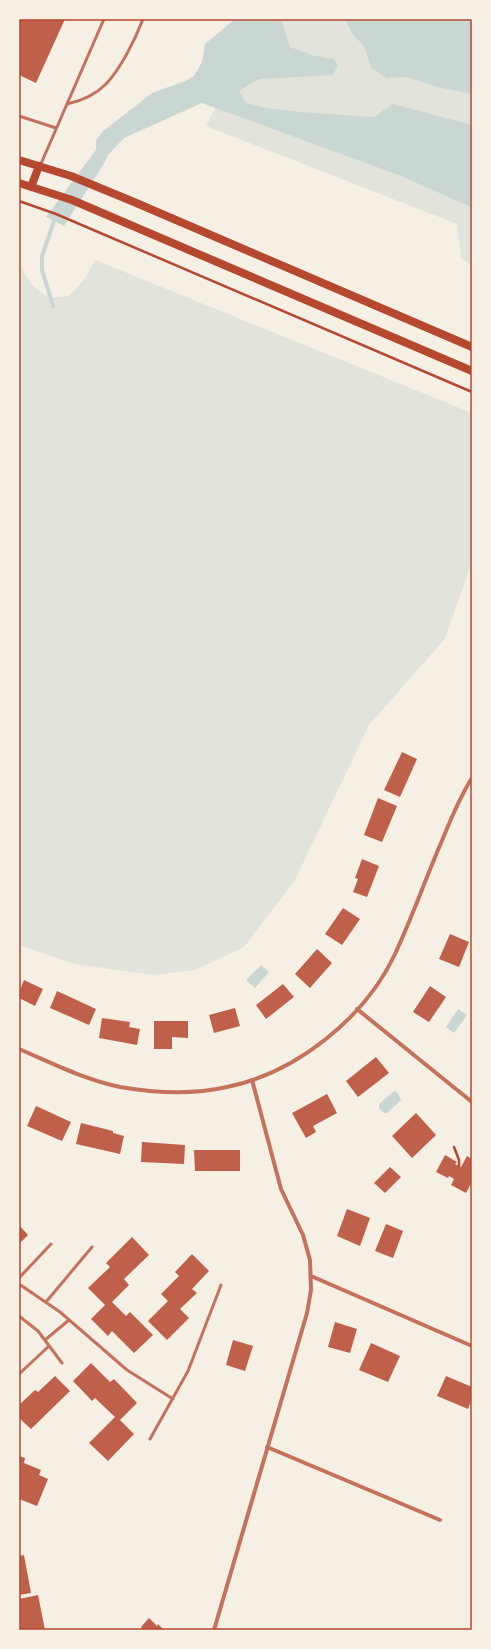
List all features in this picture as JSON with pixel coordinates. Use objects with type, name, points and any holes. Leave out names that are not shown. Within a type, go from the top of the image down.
[{"type":"main road","points":[[19,160],[71,176],[134,202],[472,347]]},
{"type":"main road","points":[[31,186],[40,166]]},
{"type":"main road","points":[[19,183],[72,200],[472,372]]},
{"type":"street","points":[[19,1049],[84,1076],[118,1086],[149,1091],[187,1092],[227,1087],[252,1080],[279,1069],[306,1053],[336,1031],[374,991],[394,955],[457,804],[472,778]]},
{"type":"street","points":[[357,1009],[472,1102]]},
{"type":"street","points":[[214,1630],[306,1312],[311,1290],[310,1260],[303,1235],[281,1189],[252,1080]]},
{"type":"street","points":[[311,1276],[472,1346]]},
{"type":"street","points":[[267,1447],[440,1520]]},
{"type":"lane","points":[[40,166],[104,19]]},
{"type":"lane","points":[[67,104],[90,96],[106,84],[122,63],[143,19]]},
{"type":"lane","points":[[19,116],[56,128]]},
{"type":"lane","points":[[19,1278],[51,1244]]},
{"type":"lane","points":[[46,1302],[92,1247]]},
{"type":"lane","points":[[19,1284],[69,1320],[127,1370],[173,1399]]},
{"type":"lane","points":[[150,1439],[188,1371],[221,1285]]},
{"type":"lane","points":[[19,1316],[38,1331],[62,1364]]},
{"type":"lane","points":[[45,1340],[69,1320]]},
{"type":"lane","points":[[19,1374],[49,1346]]},
{"type":"path","points":[[19,201],[56,214],[472,392]]},
{"type":"path","points":[[454,1147],[459,1160],[459,1166]]},
{"type":"shaded area","points":[[235,19],[281,19],[290,47],[315,56],[334,59],[338,65],[333,75],[259,79],[239,91],[246,103],[266,108],[300,112],[374,117],[393,104],[472,125],[472,206],[471,207],[401,176],[202,103],[124,138],[108,155],[64,226],[46,217],[96,150],[96,141],[102,132],[152,93],[185,81],[194,76],[202,62],[205,44]]},
{"type":"shaded area","points":[[260,19],[472,19],[472,266],[461,258],[457,224],[206,126]]},
{"type":"shaded area","points":[[345,19],[472,19],[472,94],[438,87],[407,77],[387,78],[371,68],[364,46],[353,35]]},
{"type":"shaded area","points":[[95,260],[472,413],[472,563],[444,640],[369,725],[295,880],[244,947],[195,970],[153,975],[74,964],[19,945],[19,265],[33,286],[49,298],[69,296],[84,280]]},
{"type":"shaded area","points":[[261,965],[269,972],[255,988],[246,980]]},
{"type":"shaded area","points":[[458,1009],[467,1015],[454,1033],[446,1027]]},
{"type":"shaded area","points":[[394,1091],[397,1092],[401,1100],[387,1113],[384,1113],[379,1108],[379,1104]]},
{"type":"building","points":[[20,19],[65,19],[36,83],[19,75]]},
{"type":"building","points":[[402,752],[417,759],[400,797],[384,790]]},
{"type":"building","points":[[378,798],[397,806],[382,842],[364,835]]},
{"type":"building","points":[[362,859],[379,866],[367,897],[353,892],[358,879],[355,878]]},
{"type":"building","points":[[343,908],[360,919],[342,945],[325,934]]},
{"type":"building","points":[[450,934],[469,942],[459,967],[439,959]]},
{"type":"building","points":[[317,949],[332,963],[310,988],[295,974]]},
{"type":"building","points":[[24,980],[43,989],[35,1006],[19,998],[19,992]]},
{"type":"building","points":[[283,984],[294,997],[266,1019],[256,1005]]},
{"type":"building","points":[[430,986],[446,997],[429,1022],[413,1012]]},
{"type":"building","points":[[57,991],[96,1009],[89,1025],[50,1008]]},
{"type":"building","points":[[235,1008],[240,1026],[214,1033],[209,1015]]},
{"type":"building","points":[[102,1018],[130,1022],[129,1027],[140,1029],[137,1045],[99,1038]]},
{"type":"building","points":[[154,1021],[188,1021],[188,1038],[172,1037],[172,1049],[154,1049]]},
{"type":"building","points":[[376,1057],[389,1073],[358,1097],[346,1081]]},
{"type":"building","points":[[327,1094],[337,1113],[313,1126],[316,1132],[306,1138],[292,1113]]},
{"type":"building","points":[[36,1106],[71,1122],[62,1141],[27,1126]]},
{"type":"building","points":[[416,1113],[436,1135],[412,1158],[392,1136]]},
{"type":"building","points":[[81,1123],[113,1131],[113,1133],[124,1136],[120,1154],[76,1144]]},
{"type":"building","points":[[142,1142],[185,1145],[184,1164],[141,1162]]},
{"type":"building","points":[[194,1150],[240,1150],[240,1171],[195,1171]]},
{"type":"building","points":[[445,1155],[457,1162],[455,1164],[461,1167],[467,1156],[472,1159],[472,1182],[466,1193],[451,1185],[454,1179],[449,1176],[448,1178],[436,1172]]},
{"type":"building","points":[[390,1167],[401,1177],[385,1193],[374,1183]]},
{"type":"building","points":[[347,1209],[370,1218],[360,1246],[337,1236]]},
{"type":"building","points":[[386,1224],[403,1231],[393,1258],[375,1251]]},
{"type":"building","points":[[19,1225],[28,1235],[19,1244]]},
{"type":"building","points":[[132,1237],[149,1255],[124,1279],[129,1285],[112,1302],[126,1316],[130,1312],[153,1335],[134,1353],[112,1331],[108,1336],[91,1319],[105,1305],[88,1288],[110,1267],[106,1263]]},
{"type":"building","points":[[192,1254],[209,1271],[192,1289],[197,1293],[180,1309],[189,1318],[167,1340],[148,1321],[168,1301],[161,1294],[179,1276],[175,1272]]},
{"type":"building","points":[[335,1322],[357,1329],[350,1353],[328,1347]]},
{"type":"building","points":[[233,1340],[253,1346],[245,1371],[226,1365]]},
{"type":"building","points":[[371,1343],[400,1356],[388,1382],[359,1370]]},
{"type":"building","points":[[91,1363],[110,1382],[114,1379],[137,1403],[120,1420],[134,1434],[108,1461],[89,1443],[115,1417],[95,1398],[92,1401],[73,1381]]},
{"type":"building","points":[[55,1376],[70,1391],[31,1429],[19,1418],[19,1405],[35,1390],[38,1392]]},
{"type":"building","points":[[446,1376],[472,1387],[472,1398],[468,1409],[437,1396]]},
{"type":"building","points":[[19,1456],[25,1458],[24,1463],[41,1470],[39,1475],[48,1479],[37,1506],[19,1499]]},
{"type":"building","points":[[24,1555],[31,1593],[19,1595],[19,1556]]},
{"type":"building","points":[[38,1595],[45,1630],[19,1630],[19,1599]]},
{"type":"building","points":[[149,1618],[157,1626],[158,1624],[164,1630],[144,1630],[141,1627]]},
{"type":"waterway","points":[[53,306],[42,270],[42,256],[54,221]]}]
